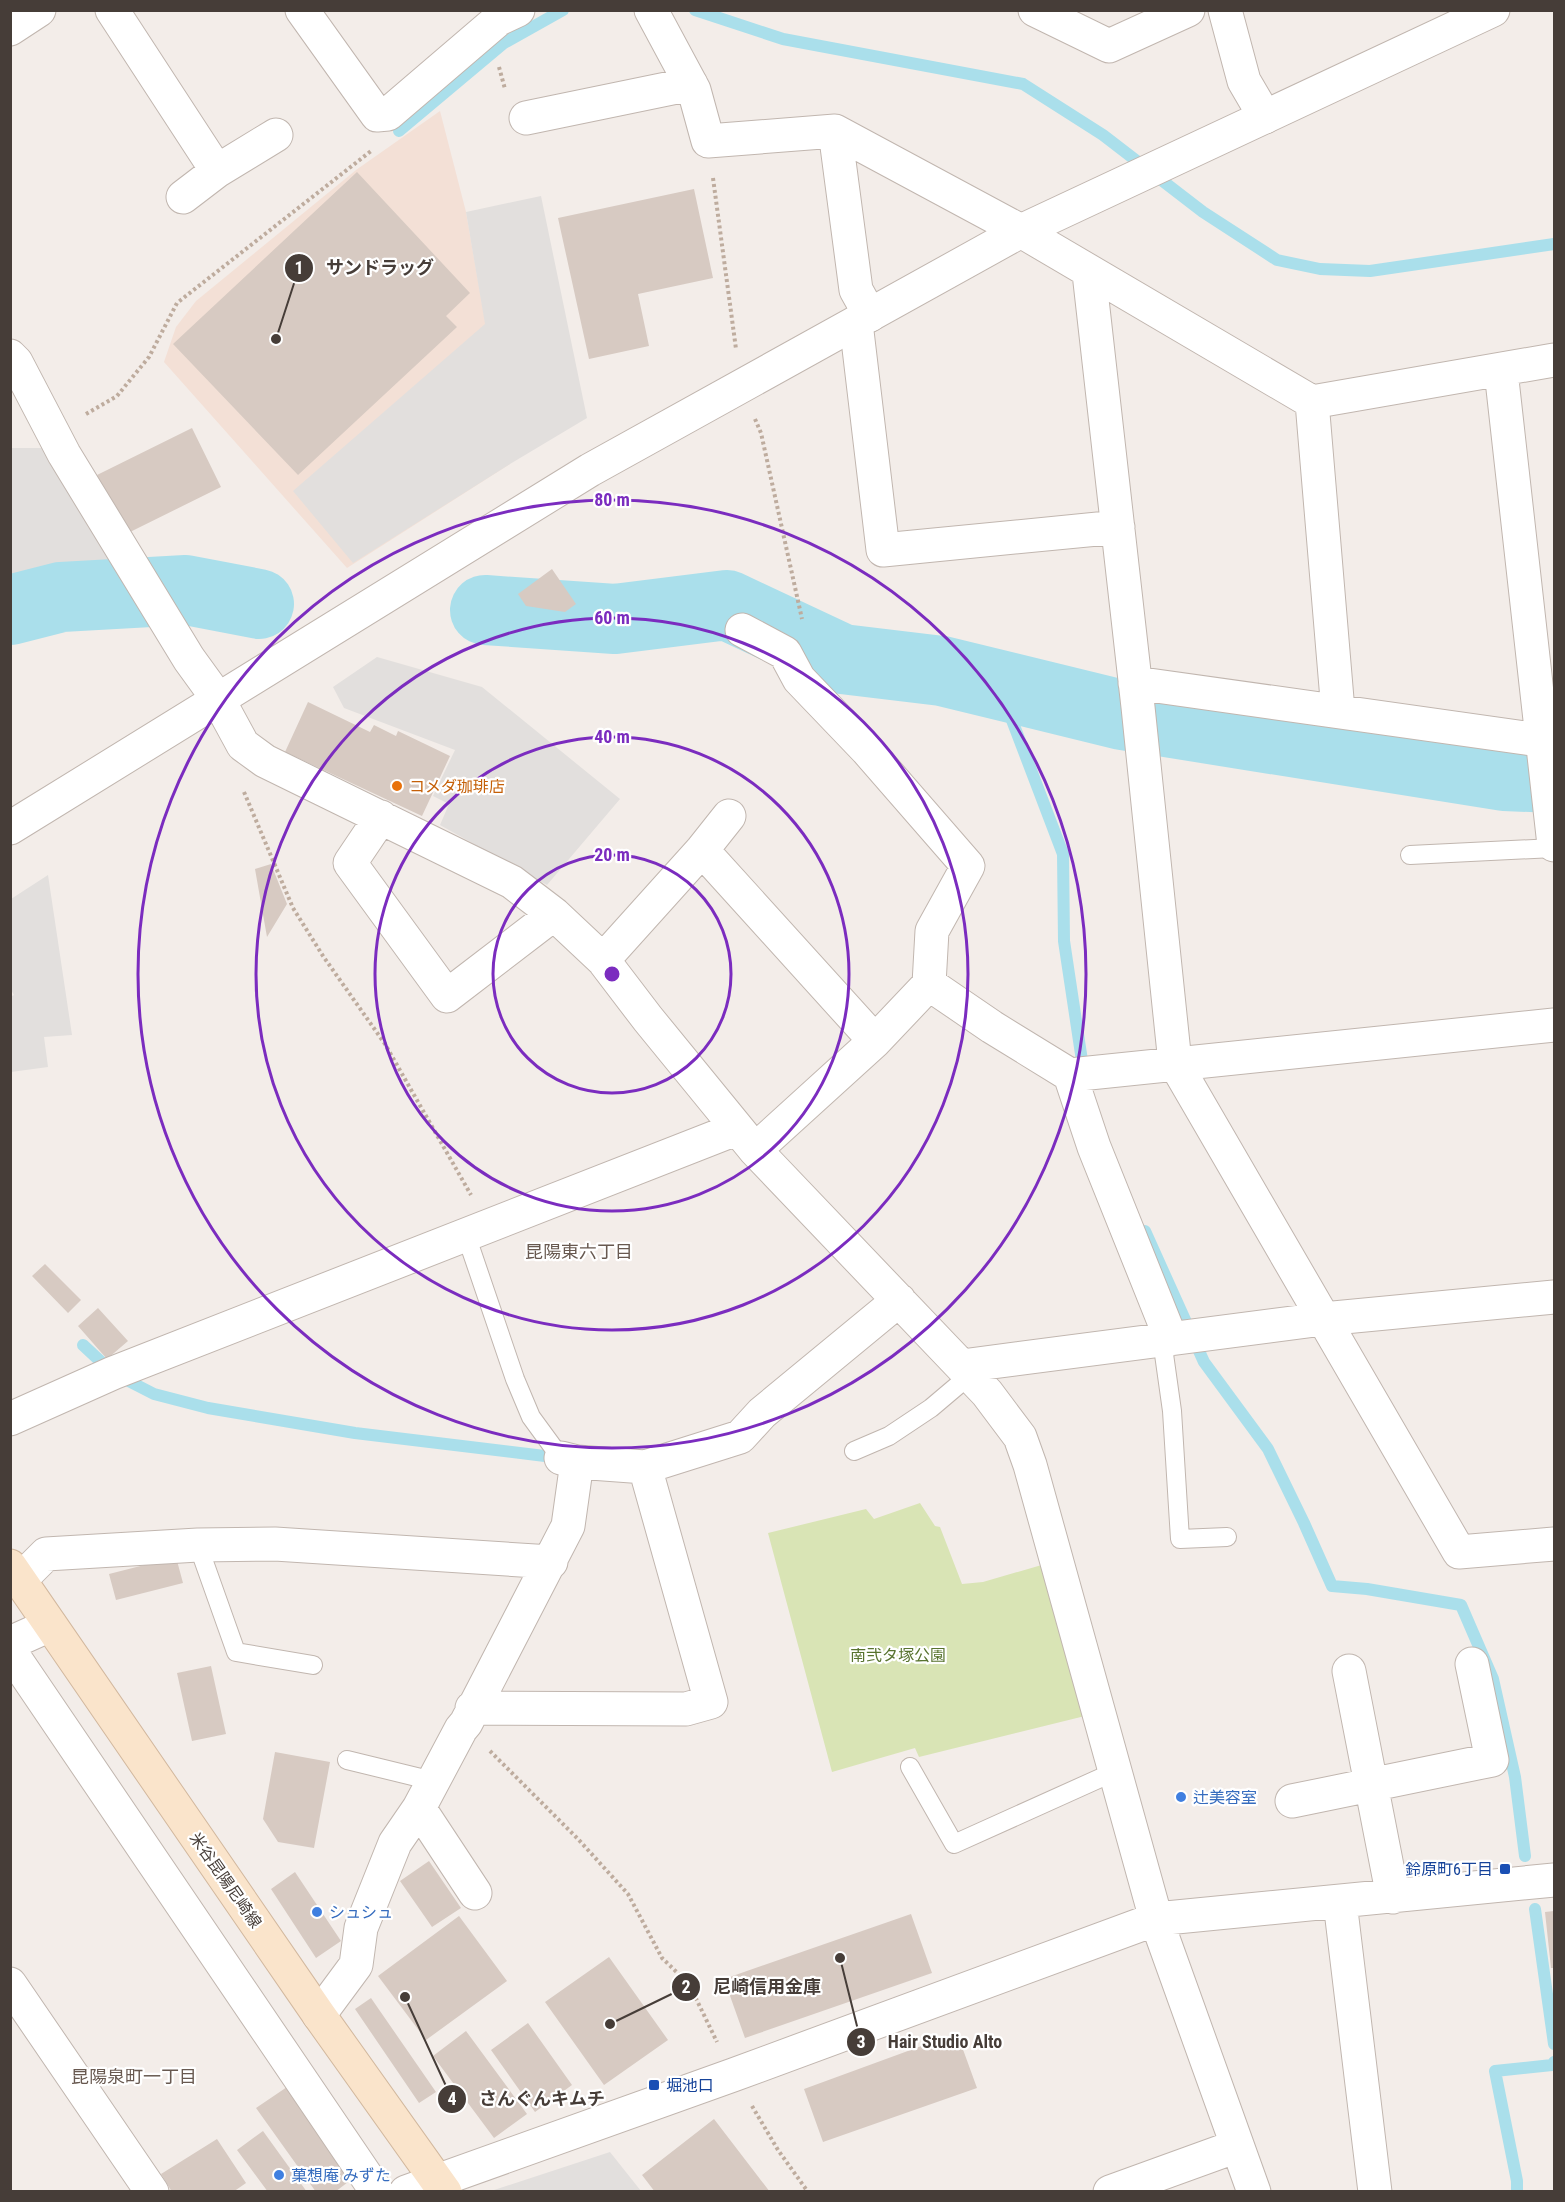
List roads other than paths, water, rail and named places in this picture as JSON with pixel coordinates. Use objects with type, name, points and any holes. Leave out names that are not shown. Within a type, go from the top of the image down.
[{"type":"main road","name":"米谷昆陽尼崎線","points":[[15,1573],[319,2016],[441,2186]]},
{"type":"street","points":[[10,29],[39,10]]},
{"type":"street","points":[[112,10],[217,171]]},
{"type":"street","points":[[302,10],[377,115],[388,114],[500,18]]},
{"type":"street","points":[[651,10],[691,84],[708,141],[834,131],[1021,231],[1312,402],[1554,360]]},
{"type":"street","points":[[1035,10],[1109,46],[1188,10]]},
{"type":"street","points":[[1225,10],[1244,81],[1265,117]]},
{"type":"street","points":[[10,828],[590,470],[1021,231],[1493,10]]},
{"type":"street","points":[[526,118],[691,84]]},
{"type":"street","points":[[834,131],[856,290],[863,319],[883,550],[1118,527]]},
{"type":"street","points":[[183,197],[217,171],[276,135]]},
{"type":"street","points":[[1089,273],[1138,706],[1175,1063],[1459,1552],[1554,1544]]},
{"type":"street","points":[[10,356],[147,590],[189,659],[218,699],[243,745],[265,761],[512,882],[554,914],[603,960],[746,1140],[966,1370],[1007,1418],[1020,1437],[1030,1465],[1156,1919],[1254,2192]]},
{"type":"street","points":[[1501,371],[1548,759],[1554,847]]},
{"type":"street","points":[[1312,402],[1338,711]]},
{"type":"street","points":[[10,1419],[113,1373],[477,1231],[746,1140],[875,1041],[929,984],[932,931],[968,866],[867,750],[799,679],[785,653],[742,630]]},
{"type":"street","points":[[1138,706],[1338,711],[1548,759]]},
{"type":"street","points":[[603,960],[702,850],[729,816]]},
{"type":"street","points":[[381,818],[350,863],[447,996],[554,914]]},
{"type":"street","points":[[702,850],[875,1041]]},
{"type":"street","points":[[929,984],[1070,1075],[1554,1025]]},
{"type":"street","points":[[1070,1075],[1094,1147],[1166,1340]]},
{"type":"street","points":[[966,1370],[1323,1319],[1554,1297]]},
{"type":"street","points":[[319,2016],[356,1965],[361,1928],[395,1843],[426,1794],[460,1729],[470,1715],[568,1526],[569,1460],[645,1467],[740,1437],[762,1413],[898,1300]]},
{"type":"street","points":[[470,1715],[686,1709],[711,1702],[645,1467]]},
{"type":"street","points":[[15,1573],[46,1554],[198,1545],[275,1544],[551,1562]]},
{"type":"street","points":[[10,1643],[50,1625]]},
{"type":"street","points":[[10,1651],[377,2192]]},
{"type":"street","points":[[1292,1801],[1492,1760],[1472,1664]]},
{"type":"street","points":[[1349,1671],[1393,1897]]},
{"type":"street","points":[[426,1794],[475,1893]]},
{"type":"street","points":[[406,2192],[441,2186],[735,2074],[1156,1919],[1554,1880]]},
{"type":"street","points":[[1340,1902],[1375,2192]]},
{"type":"street","points":[[10,1984],[152,2192]]},
{"type":"street","points":[[1110,2192],[1237,2146]]},
{"type":"lane","points":[[1410,855],[1554,847]]},
{"type":"lane","points":[[477,1231],[508,1359],[531,1418],[569,1460]]},
{"type":"lane","points":[[1166,1340],[1180,1539],[1227,1537]]},
{"type":"lane","points":[[854,1451],[889,1436],[931,1408],[966,1370]]},
{"type":"lane","points":[[198,1545],[236,1652],[313,1665]]},
{"type":"lane","points":[[346,1760],[426,1794]]},
{"type":"lane","points":[[910,1767],[954,1844],[1116,1771]]},
{"type":"waterway","points":[[399,131],[504,43],[563,10]]},
{"type":"waterway","points":[[695,10],[783,39],[1023,84],[1103,135],[1203,212],[1277,260],[1320,269],[1370,271],[1554,244]]},
{"type":"waterway","points":[[10,610],[61,597],[186,590],[259,604]]},
{"type":"waterway","points":[[485,610],[615,619],[727,605],[842,659],[942,671],[1122,715],[1504,776],[1554,778]]},
{"type":"waterway","points":[[999,686],[1063,854],[1064,941],[1084,1074]]},
{"type":"waterway","points":[[1145,1231],[1204,1362],[1268,1449],[1332,1586],[1367,1589],[1461,1605],[1493,1679],[1515,1777],[1525,1856]]},
{"type":"waterway","points":[[83,1345],[113,1373],[154,1394],[208,1408],[355,1433],[561,1458]]},
{"type":"waterway","points":[[1535,1909],[1554,2044]]},
{"type":"waterway","points":[[1517,2192],[1517,2181],[1495,2071],[1552,2065],[1554,2062]]},
{"type":"place","name":"サンドラッグ","points":[[276,339]]},
{"type":"place","name":"コメダ珈琲店","points":[[397,786]]},
{"type":"place","name":"辻美容室","points":[[1181,1797]]},
{"type":"place","name":"鈴原町6丁目","points":[[1505,1869]]},
{"type":"place","name":"シュシュ","points":[[317,1912]]},
{"type":"place","name":"Hair Studio Alto","points":[[840,1958]]},
{"type":"place","name":"さんぐんキムチ","points":[[405,1997]]},
{"type":"place","name":"尼崎信用金庫","points":[[610,2024]]},
{"type":"place","name":"堀池口","points":[[654,2085]]},
{"type":"place","name":"菓想庵 みずた","points":[[279,2175]]},
{"type":"district","name":"昆陽東六丁目","points":[[579,1252]]},
{"type":"district","name":"昆陽泉町一丁目","points":[[134,2077]]},
{"type":"park label","name":"南弐タ塚公園","points":[[898,1655]]}]
